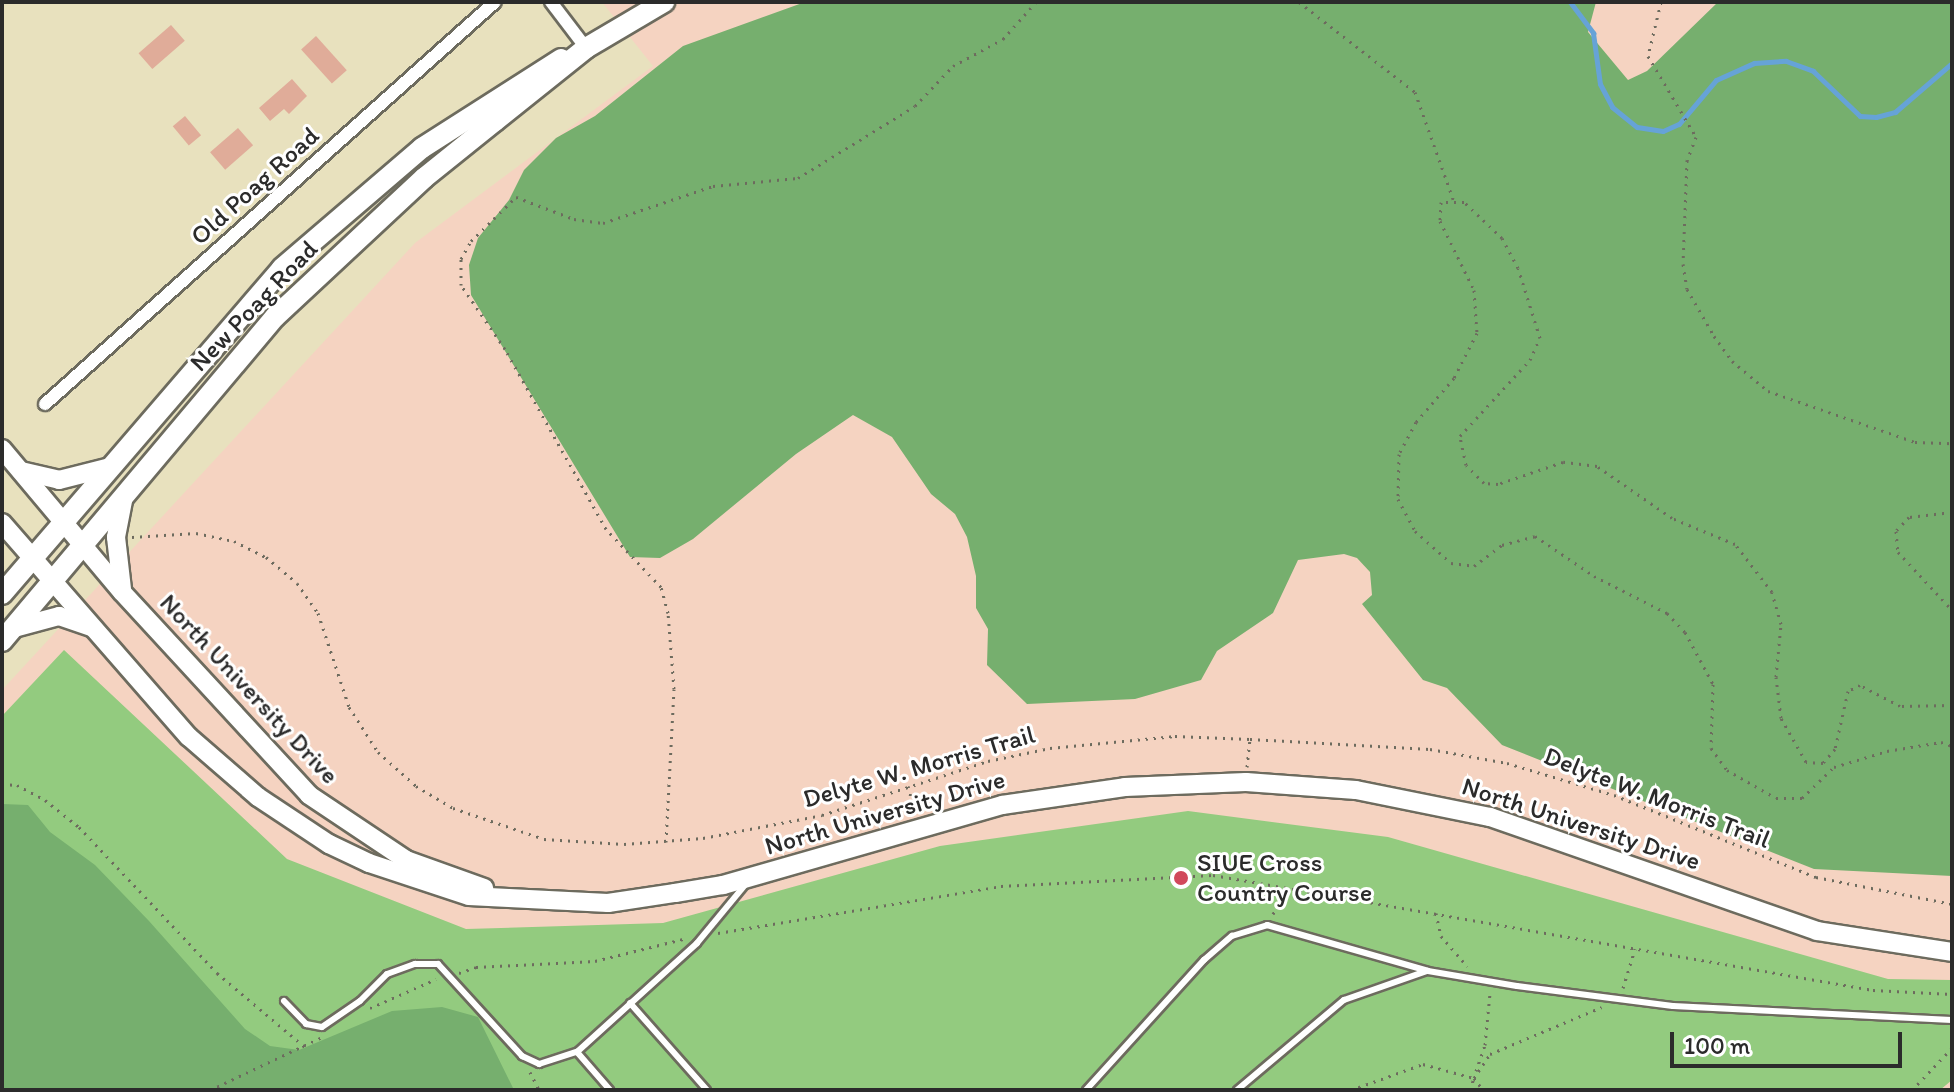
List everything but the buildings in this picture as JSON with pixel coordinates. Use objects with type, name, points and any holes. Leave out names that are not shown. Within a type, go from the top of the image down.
[{"type":"main road","name":"New Poag Road","points":[[2,594],[230,323],[330,223],[466,117],[550,63],[586,48],[664,2]]},
{"type":"main road","name":"New Poag Road","points":[[8,635],[219,378],[315,278],[424,178],[586,48]]},
{"type":"main road","name":"North University Drive","points":[[2,449],[122,592],[276,764],[344,823],[439,874],[529,901]]},
{"type":"main road","points":[[21,471],[68,480],[110,467]]},
{"type":"main road","points":[[122,592],[116,537],[127,489]]},
{"type":"main road","name":"North University Drive","points":[[2,523],[189,737],[300,826],[407,878],[469,896],[608,903],[753,876],[918,825],[1069,794],[1246,782],[1356,790],[1490,817],[1817,931],[1952,952]]},
{"type":"main road","points":[[8,635],[59,616],[92,627]]},
{"type":"street","name":"Old Poag Road","points":[[45,404],[495,2]]},
{"type":"street","points":[[551,2],[586,48]]},
{"type":"lane","points":[[284,1001],[306,1024],[322,1027],[360,1001],[387,974],[415,964],[438,964],[452,975],[522,1056],[539,1064],[577,1052],[703,935],[753,876]]},
{"type":"lane","points":[[1086,1090],[1204,960],[1232,936],[1267,925],[1428,971],[1483,981],[1620,1000],[1952,1020]]},
{"type":"lane","points":[[1237,1090],[1344,1000],[1428,971]]},
{"type":"lane","points":[[630,1003],[707,1090]]},
{"type":"lane","points":[[577,1052],[610,1090]]},
{"type":"path","points":[[666,842],[674,689],[668,613],[661,587],[606,529],[505,349],[461,285],[461,259],[471,241],[516,197],[574,219],[603,223],[713,186],[798,178],[915,106],[953,66],[1003,39],[1036,2]]},
{"type":"path","points":[[1299,2],[1415,92],[1453,199],[1485,218],[1502,238],[1518,268],[1540,338],[1530,360],[1460,436],[1466,465],[1484,483],[1498,484],[1563,462],[1597,466],[1672,518],[1735,544],[1772,592],[1781,624],[1776,677],[1781,718],[1806,762],[1823,763],[1835,749],[1848,691],[1860,685],[1900,706],[1952,705]]},
{"type":"path","points":[[1661,2],[1648,56],[1696,137],[1687,160],[1683,264],[1699,313],[1732,361],[1768,391],[1915,442],[1952,443]]},
{"type":"path","points":[[1453,199],[1441,202],[1440,221],[1474,290],[1477,333],[1454,378],[1416,422],[1399,454],[1398,499],[1415,531],[1451,563],[1474,566],[1511,540],[1535,536],[1594,576],[1667,613],[1685,632],[1713,684],[1711,748],[1727,770],[1776,798],[1802,798],[1834,767],[1887,751],[1941,742],[1952,746]]},
{"type":"path","points":[[1952,512],[1909,517],[1896,531],[1898,552],[1952,610]]},
{"type":"path","name":"Delyte W. Morris Trail","points":[[116,537],[213,536],[252,548],[281,568],[318,613],[362,731],[398,772],[437,799],[480,821],[544,839],[666,842],[763,829],[988,761],[1081,744],[1175,736],[1250,739],[1430,749],[1507,763],[1614,795],[1816,877],[1952,904]]},
{"type":"path","points":[[1246,782],[1250,739]]},
{"type":"path","points":[[2,784],[17,785],[45,800],[79,827],[217,973],[305,1047]]},
{"type":"path","points":[[908,785],[918,825]]},
{"type":"path","points":[[452,975],[476,967],[595,961],[703,935],[1001,886],[1213,875],[1873,990],[1952,994]]},
{"type":"path","points":[[1267,925],[1288,888]]},
{"type":"path","points":[[1436,913],[1441,936],[1483,981],[1492,1009],[1470,1090]]},
{"type":"path","points":[[1474,1078],[1490,1054],[1620,1000],[1635,948]]},
{"type":"path","points":[[1912,1090],[1952,1048]]},
{"type":"path","points":[[1351,1090],[1423,1064],[1474,1078],[1483,1090]]},
{"type":"shaded area","points":[[602,2],[1952,2],[1952,1090],[2,1090],[2,690],[415,243],[653,66]]},
{"type":"green space","points":[[805,2],[1596,2],[1588,32],[1628,80],[1647,71],[1718,2],[1952,2],[1952,876],[1814,869],[1502,745],[1447,688],[1423,680],[1362,604],[1372,595],[1370,572],[1357,558],[1344,554],[1298,560],[1273,613],[1217,651],[1201,680],[1135,699],[1027,704],[987,665],[988,629],[976,608],[976,576],[967,537],[955,514],[931,494],[892,437],[853,415],[796,454],[693,539],[660,558],[630,557],[471,295],[469,265],[478,238],[509,200],[524,170],[556,138],[595,116],[683,46]]},
{"type":"green space","name":"SIUE Cross Country Course","points":[[64,650],[287,859],[466,929],[663,923],[940,846],[1188,811],[1388,837],[1888,979],[1952,980],[1952,1080],[1940,1090],[2,1090],[2,716]]},
{"type":"green space","points":[[2,804],[28,805],[50,832],[95,865],[245,1029],[270,1046],[299,1050],[392,1011],[442,1007],[478,1017],[514,1090],[2,1090]]},
{"type":"waterway","points":[[1570,2],[1593,33],[1600,84],[1612,107],[1637,127],[1663,131],[1679,124],[1716,80],[1754,63],[1786,61],[1813,71],[1860,116],[1876,117],[1895,112],[1952,63]]},
{"type":"place","name":"SIUE Cross Country Course","points":[[1181,878]]}]
